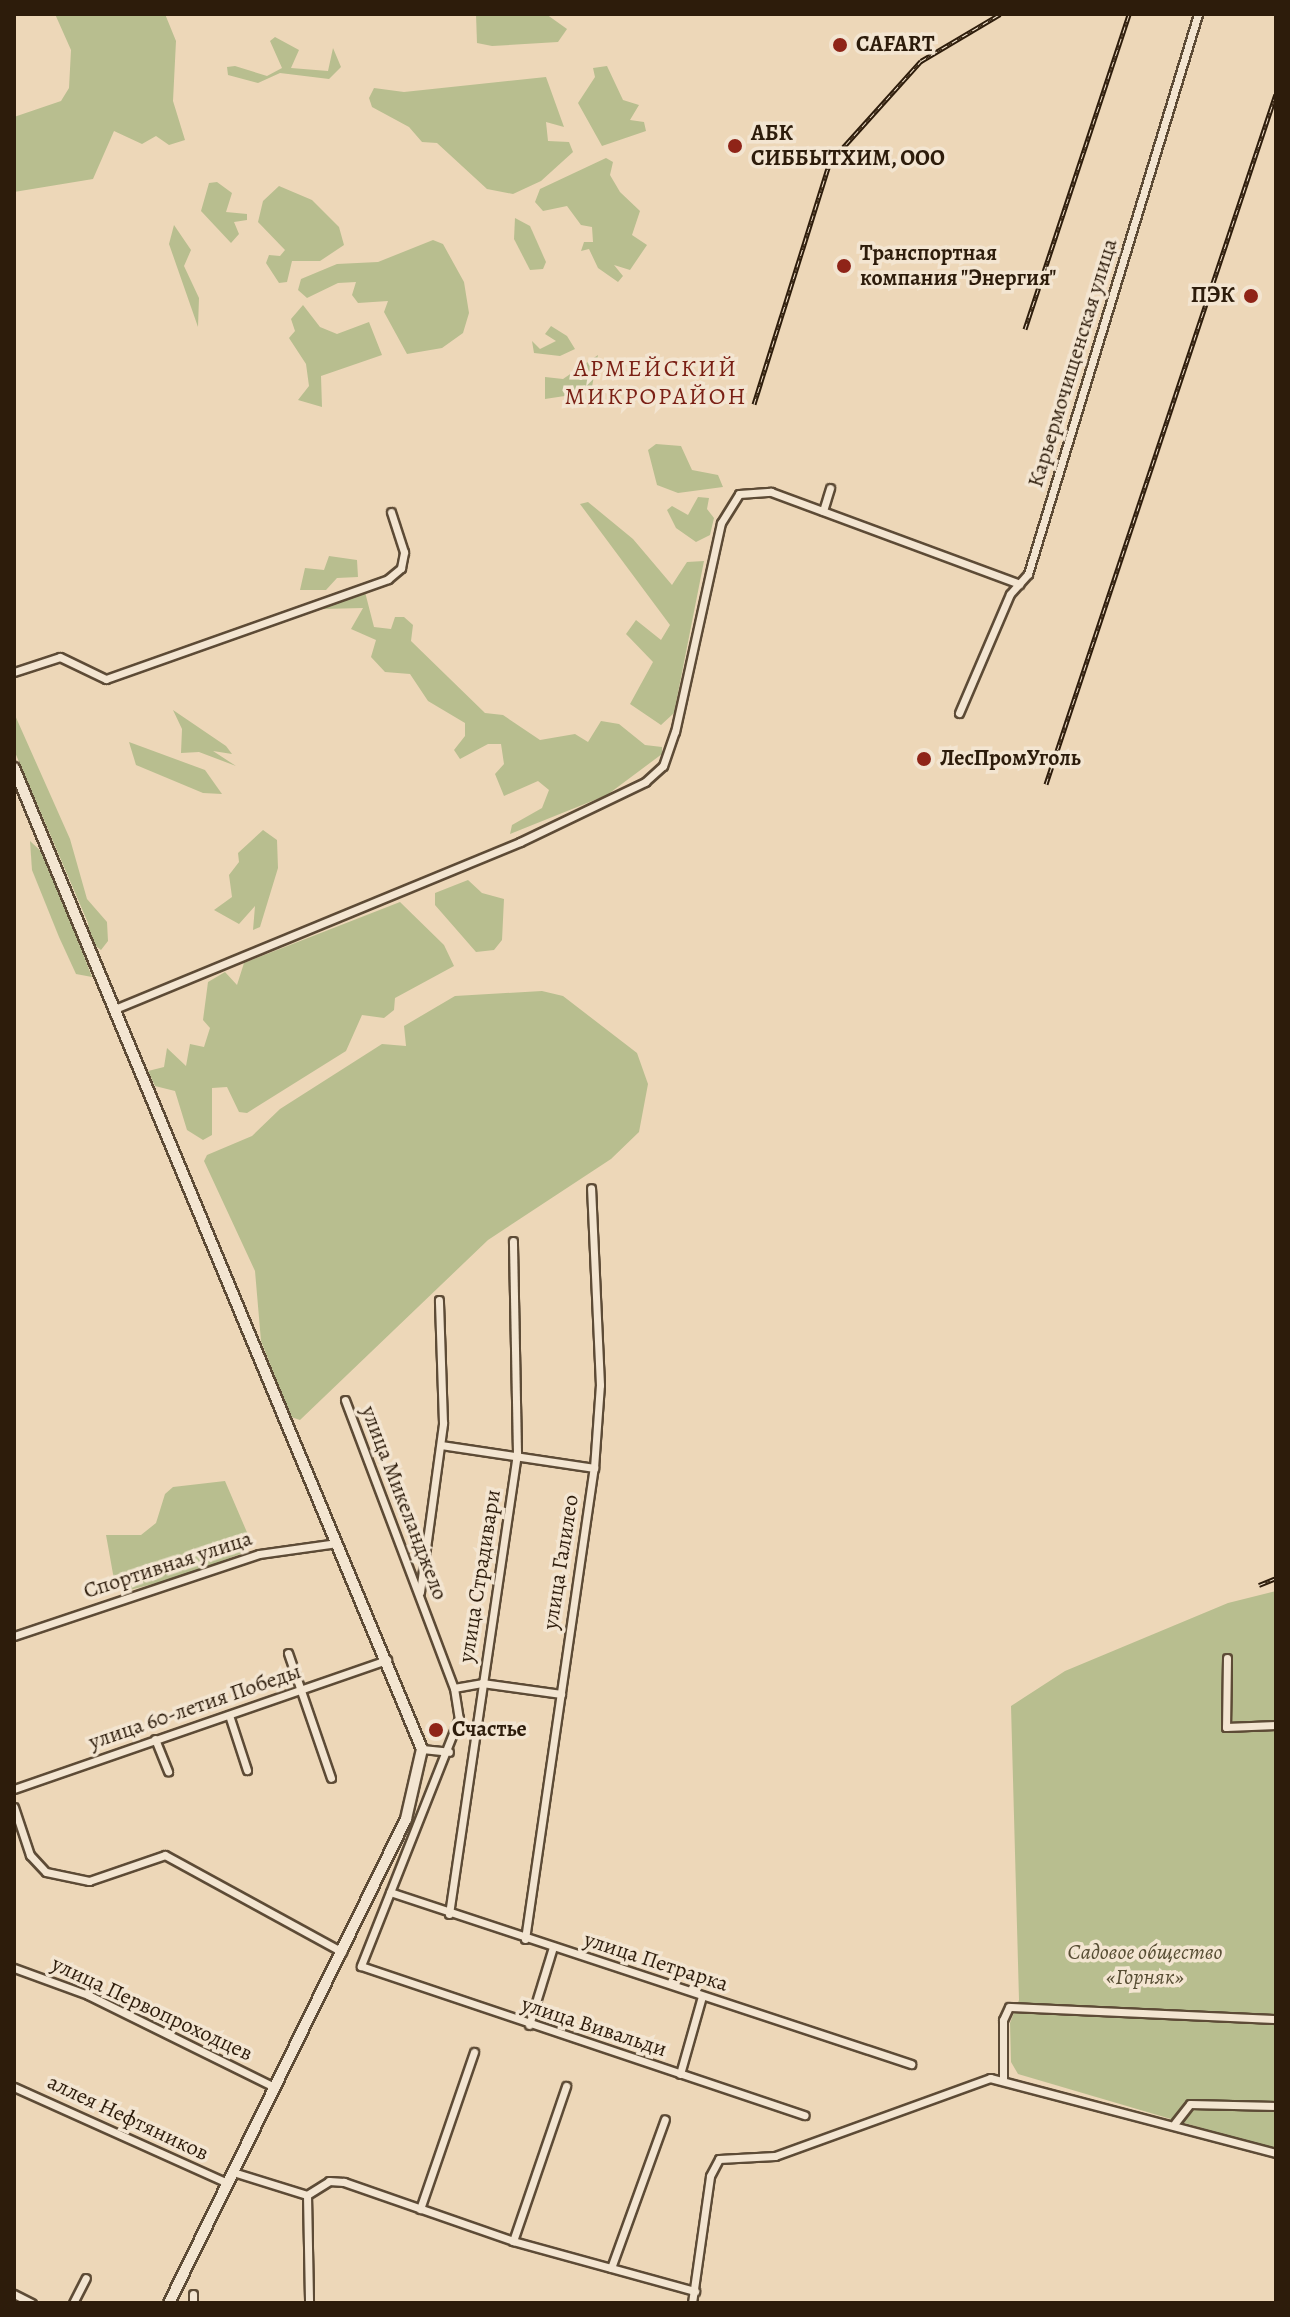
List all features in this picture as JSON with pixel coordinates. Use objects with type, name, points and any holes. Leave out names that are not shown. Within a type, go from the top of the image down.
[{"type":"street","name":"Карьермочищенская улица","points":[[959,713],[1010,594],[1020,584],[1198,14]]},
{"type":"street","points":[[823,511],[830,488]]},
{"type":"street","points":[[115,1009],[520,842],[645,782],[663,766],[675,732],[729,505],[739,494],[762,490],[1020,584]]},
{"type":"street","points":[[14,672],[60,657],[106,679],[388,579],[401,568],[404,552],[391,512]]},
{"type":"street","points":[[14,768],[422,1749],[406,1819],[169,2303]]},
{"type":"street","name":"улица Галилео","points":[[525,1939],[594,1468],[600,1385],[591,1188]]},
{"type":"street","name":"улица Страдивари","points":[[449,1914],[517,1453],[513,1241]]},
{"type":"street","points":[[419,1594],[441,1445],[439,1300]]},
{"type":"street","name":"улица Микеланджело","points":[[345,1400],[454,1688],[459,1718],[449,1752],[360,1959],[372,1973]]},
{"type":"street","points":[[441,1445],[517,1453],[594,1468]]},
{"type":"street","name":"Спортивная улица","points":[[14,1636],[259,1554],[337,1543]]},
{"type":"street","points":[[288,1653],[331,1778]]},
{"type":"street","points":[[1227,1658],[1226,1727],[1276,1725]]},
{"type":"street","name":"улица 60-летия Победы","points":[[14,1789],[387,1660]]},
{"type":"street","points":[[454,1688],[482,1683],[561,1694]]},
{"type":"street","points":[[229,1715],[247,1770]]},
{"type":"street","points":[[155,1739],[168,1772]]},
{"type":"street","points":[[422,1749],[449,1752]]},
{"type":"street","points":[[14,1807],[30,1855],[46,1872],[89,1881],[165,1855],[342,1952]]},
{"type":"street","name":"улица Петрарка","points":[[390,1892],[911,2064]]},
{"type":"street","points":[[529,2025],[553,1947]]},
{"type":"street","name":"улица Первопроходцев","points":[[14,1968],[88,1995],[274,2087]]},
{"type":"street","name":"улица Вивальди","points":[[372,1973],[805,2115]]},
{"type":"street","points":[[680,2074],[702,1996]]},
{"type":"street","points":[[1003,2078],[1003,2020],[1009,2007],[1276,2019]]},
{"type":"street","points":[[420,2209],[474,2052]]},
{"type":"street","points":[[692,2303],[710,2176],[719,2159],[775,2156],[946,2090],[1003,2078],[1276,2153]]},
{"type":"street","points":[[513,2241],[566,2086]]},
{"type":"street","name":"аллея Нефтяников","points":[[14,2087],[228,2183]]},
{"type":"street","points":[[1175,2123],[1190,2104],[1276,2106]]},
{"type":"street","points":[[611,2268],[665,2119]]},
{"type":"street","points":[[233,2172],[307,2195],[329,2181],[344,2182],[513,2241],[695,2291]]},
{"type":"street","points":[[307,2195],[309,2303]]},
{"type":"street","points":[[73,2303],[86,2278]]},
{"type":"street","points":[[14,2294],[32,2303]]},
{"type":"green space","points":[[55,14],[165,14],[176,41],[173,101],[185,140],[169,145],[156,136],[142,144],[114,131],[93,179],[14,192],[14,117],[61,101],[69,88],[71,50]]},
{"type":"green space","points":[[476,14],[546,14],[567,29],[558,42],[492,46],[477,43]]},
{"type":"green space","points":[[275,37],[299,50],[291,68],[328,71],[333,48],[341,67],[329,79],[280,73],[258,83],[228,75],[227,67],[235,66],[267,76],[282,68],[270,41]]},
{"type":"green space","points":[[607,66],[623,100],[639,105],[630,120],[644,122],[646,131],[602,146],[578,103],[595,77],[593,68]]},
{"type":"green space","points":[[546,77],[564,127],[546,122],[548,141],[569,142],[573,152],[541,181],[513,194],[487,189],[437,143],[422,142],[409,127],[372,107],[369,98],[374,88],[404,92]]},
{"type":"green space","points":[[606,158],[613,162],[610,175],[620,192],[640,211],[632,235],[647,245],[630,270],[614,265],[623,276],[618,282],[598,268],[589,249],[581,251],[584,242],[593,242],[592,227],[581,225],[567,206],[543,211],[535,202],[540,189]]},
{"type":"green space","points":[[217,182],[232,193],[226,212],[247,214],[247,220],[234,222],[239,234],[231,243],[201,211],[209,183]]},
{"type":"green space","points":[[279,186],[312,200],[339,227],[344,245],[320,261],[292,261],[287,282],[279,283],[266,263],[269,255],[280,256],[285,250],[258,222],[263,201]]},
{"type":"green space","points":[[515,218],[530,226],[546,262],[543,269],[530,270],[514,239]]},
{"type":"green space","points":[[174,225],[191,250],[184,266],[199,298],[198,327],[169,244]]},
{"type":"green space","points":[[433,240],[443,244],[464,282],[469,313],[463,333],[442,348],[407,354],[384,312],[388,301],[358,303],[352,295],[356,282],[338,283],[307,298],[298,290],[301,279],[337,264],[378,262]]},
{"type":"green space","points":[[303,305],[320,327],[337,334],[369,322],[382,355],[321,376],[322,407],[298,400],[309,386],[306,364],[289,338],[295,331],[291,319]]},
{"type":"green space","points":[[551,326],[567,336],[575,349],[560,356],[534,353],[532,341],[540,349],[556,341],[545,334]]},
{"type":"green space","points":[[598,355],[591,392],[545,399],[545,377],[563,379]]},
{"type":"green space","points":[[656,444],[681,446],[692,470],[718,475],[723,487],[678,493],[657,485],[648,450]]},
{"type":"green space","points":[[698,497],[709,498],[707,509],[714,518],[710,535],[696,542],[676,528],[667,510],[672,506],[688,515]]},
{"type":"green space","points":[[588,502],[633,539],[672,585],[687,562],[704,561],[674,713],[661,725],[630,704],[653,662],[626,634],[636,620],[661,640],[670,625],[580,504]]},
{"type":"green space","points":[[329,556],[357,560],[358,577],[337,578],[326,590],[300,590],[305,568],[324,570]]},
{"type":"green space","points":[[365,592],[374,627],[391,629],[395,617],[404,617],[413,625],[411,641],[485,713],[503,715],[540,740],[575,734],[588,742],[601,721],[619,724],[645,745],[662,747],[662,754],[607,795],[510,834],[512,825],[542,808],[549,790],[538,781],[504,796],[495,774],[504,764],[501,744],[488,744],[460,759],[454,750],[465,736],[465,723],[428,701],[410,674],[385,672],[371,657],[376,640],[351,629],[363,608],[321,609]]},
{"type":"green space","points":[[173,710],[226,746],[232,754],[213,751],[236,766],[199,752],[181,753],[182,729]]},
{"type":"green space","points":[[14,713],[70,839],[87,899],[107,922],[108,941],[101,950],[89,941],[88,923],[14,750]]},
{"type":"green space","points":[[129,742],[205,770],[222,794],[203,793],[136,765]]},
{"type":"green space","points":[[263,830],[277,840],[278,868],[260,927],[253,930],[255,906],[239,924],[214,910],[232,897],[229,875],[239,862],[238,853]]},
{"type":"green space","points":[[30,841],[45,855],[92,977],[76,974],[59,937],[32,870]]},
{"type":"green space","points":[[468,880],[482,893],[504,899],[502,940],[494,950],[476,952],[435,905],[435,893]]},
{"type":"green space","points":[[400,902],[444,945],[454,966],[395,998],[394,1010],[384,1018],[362,1015],[346,1051],[247,1113],[239,1112],[227,1087],[212,1088],[212,1135],[203,1140],[187,1130],[175,1091],[155,1086],[148,1071],[164,1067],[167,1048],[186,1066],[190,1044],[204,1047],[210,1028],[203,1020],[208,982],[225,972],[237,985],[244,963]]},
{"type":"green space","points":[[542,991],[563,996],[637,1053],[648,1084],[639,1132],[611,1159],[488,1240],[300,1420],[291,1417],[261,1341],[255,1271],[204,1161],[207,1155],[252,1136],[280,1109],[382,1044],[406,1046],[404,1026],[455,996]]},
{"type":"green space","points":[[225,1481],[249,1537],[243,1553],[176,1578],[126,1591],[115,1585],[106,1535],[141,1535],[156,1523],[165,1494],[173,1487]]},
{"type":"green space","name":"Садовое общество «Горняк»","points":[[1276,1591],[1276,2150],[1018,2074],[1011,2062],[1010,2023],[1019,2000],[1011,1706],[1065,1671],[1228,1603]]},
{"type":"railway","points":[[754,404],[830,162],[921,61],[1000,14]]},
{"type":"railway","points":[[1025,329],[1129,14]]},
{"type":"railway","points":[[1046,784],[1276,94]]},
{"type":"railway","points":[[1259,1585],[1276,1578]]},
{"type":"place","name":"CAFART","points":[[840,45]]},
{"type":"place","name":"АБК СИББЫТХИМ, ООО","points":[[735,146]]},
{"type":"place","name":"Транспортная компания \"Энергия\"","points":[[844,266]]},
{"type":"place","name":"ПЭК","points":[[1251,296]]},
{"type":"place","name":"ЛесПромУголь","points":[[924,759]]},
{"type":"place","name":"Счастье","points":[[436,1730]]},
{"type":"district","name":"АРМЕЙСКИЙ МИКРОРАЙОН","points":[[656,383]]}]
